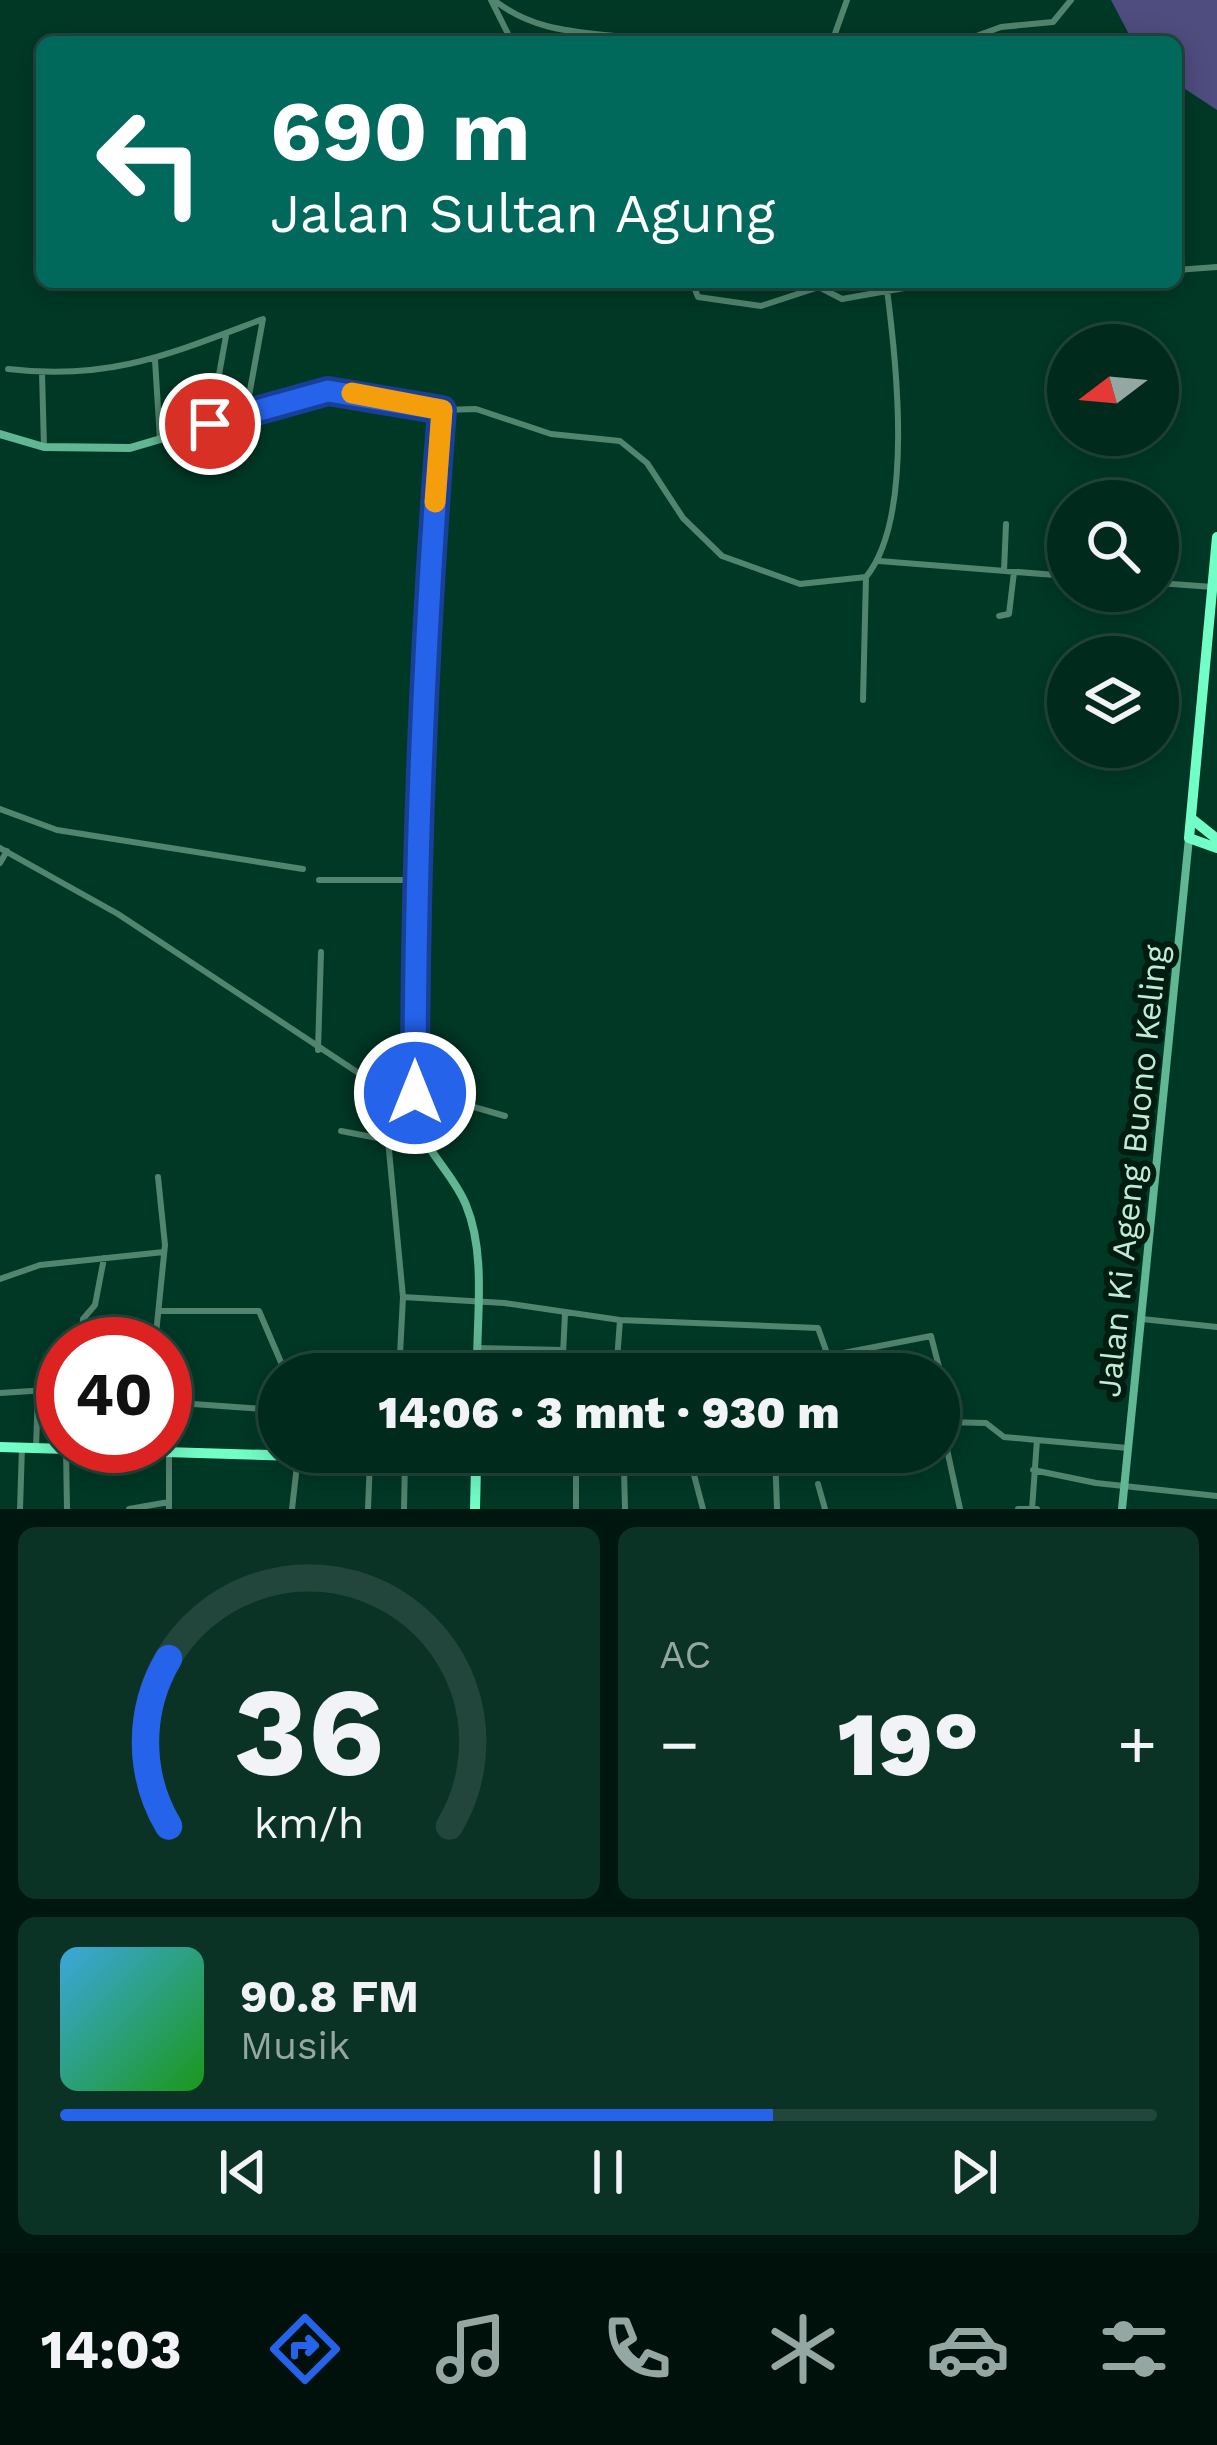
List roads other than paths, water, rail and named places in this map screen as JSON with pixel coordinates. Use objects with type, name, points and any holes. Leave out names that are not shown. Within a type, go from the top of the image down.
[{"type":"highway","points":[[1217,537],[1211,675],[1189,838],[1217,844]]},
{"type":"highway","points":[[1192,819],[1217,844]]},
{"type":"highway","points":[[0,1448],[36,1448]]},
{"type":"highway","points":[[192,1451],[258,1454]]},
{"type":"highway","points":[[475,1509],[476,1473]]},
{"type":"street","points":[[492,0],[509,36]]},
{"type":"street","points":[[492,0],[516,18],[594,36]]},
{"type":"street","points":[[834,36],[847,0]]},
{"type":"street","points":[[976,36],[1000,27],[1053,22],[1071,0]]},
{"type":"street","points":[[1182,270],[1217,267]]},
{"type":"street","points":[[694,288],[698,297],[752,306],[812,288]]},
{"type":"street","points":[[823,288],[842,299],[877,288]]},
{"type":"street","points":[[863,700],[866,578],[879,561],[890,531],[894,484],[895,399],[886,288]]},
{"type":"street","points":[[8,368],[72,375],[155,360],[266,321],[246,412]]},
{"type":"street","points":[[210,424],[226,336]]},
{"type":"street","points":[[155,360],[160,440]]},
{"type":"street","points":[[42,373],[44,447]]},
{"type":"street","points":[[0,434],[44,447],[130,448],[328,391],[442,410],[476,409],[551,434],[620,441],[647,464],[683,518],[722,556],[800,584],[866,578]]},
{"type":"street","points":[[442,410],[426,597],[416,880],[415,1115],[421,1136],[452,1179],[471,1219],[477,1353]]},
{"type":"street","points":[[1004,572],[1006,524]]},
{"type":"street","points":[[879,561],[1047,574]]},
{"type":"street","points":[[999,616],[1009,614],[1014,572]]},
{"type":"street","points":[[1179,585],[1213,587]]},
{"type":"street","points":[[0,809],[57,830],[303,869]]},
{"type":"street","name":"Jalan Ki Ageng Buono Keling","points":[[1122,1509],[1189,838]]},
{"type":"street","points":[[0,862],[4,849],[118,914],[318,1050],[385,1084],[505,1116]]},
{"type":"street","points":[[319,880],[416,880]]},
{"type":"street","points":[[318,1050],[321,952]]},
{"type":"street","points":[[385,1084],[403,1297],[400,1353]]},
{"type":"street","points":[[388,1114],[415,1115]]},
{"type":"street","points":[[341,1131],[388,1140]]},
{"type":"street","points":[[158,1177],[164,1252],[158,1317]]},
{"type":"street","points":[[0,1279],[40,1265],[164,1252]]},
{"type":"street","points":[[85,1317],[95,1305],[104,1258]]},
{"type":"street","points":[[403,1297],[477,1300],[620,1320],[819,1328],[827,1353]]},
{"type":"street","points":[[159,1311],[259,1311],[277,1353]]},
{"type":"street","points":[[563,1353],[565,1314]]},
{"type":"street","points":[[1142,1319],[1217,1328]]},
{"type":"street","points":[[618,1353],[620,1320]]},
{"type":"street","points":[[843,1353],[931,1336],[934,1353]]},
{"type":"street","points":[[477,1348],[563,1350]]},
{"type":"street","points":[[0,1393],[36,1391]]},
{"type":"street","points":[[192,1404],[258,1409]]},
{"type":"street","points":[[960,1422],[986,1423],[1004,1437],[1128,1448]]},
{"type":"street","points":[[1018,1509],[1034,1508],[1037,1440]]},
{"type":"street","points":[[20,1509],[22,1448]]},
{"type":"street","points":[[1033,1470],[1217,1496]]},
{"type":"street","points":[[66,1473],[67,1509]]},
{"type":"street","points":[[129,1509],[169,1506],[170,1473]]},
{"type":"street","points":[[292,1509],[296,1473]]},
{"type":"street","points":[[368,1509],[369,1473]]},
{"type":"street","points":[[401,1473],[404,1509]]},
{"type":"street","points":[[575,1509],[577,1473]]},
{"type":"street","points":[[624,1473],[625,1509]]},
{"type":"street","points":[[693,1473],[703,1509]]},
{"type":"street","points":[[776,1473],[777,1509]]},
{"type":"street","points":[[952,1473],[960,1509]]},
{"type":"street","points":[[818,1484],[825,1509]]},
{"type":"street","points":[[1196,1509],[1198,1494]]}]
